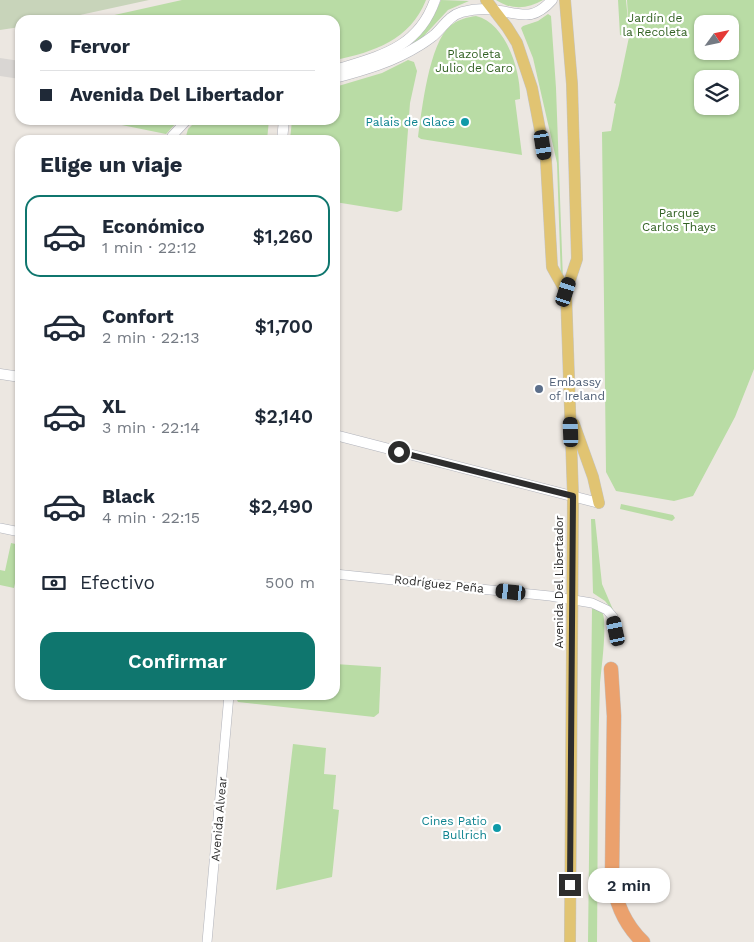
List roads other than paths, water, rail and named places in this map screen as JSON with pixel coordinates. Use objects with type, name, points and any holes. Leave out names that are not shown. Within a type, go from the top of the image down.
[{"type":"highway","points":[[611,669],[614,716],[613,887],[616,900],[626,920],[643,942]]},
{"type":"main road","points":[[340,69],[366,62],[399,47],[424,23],[435,0]]},
{"type":"main road","points":[[340,77],[394,60],[434,36],[449,19],[457,14],[490,5],[528,16],[543,9],[552,0]]},
{"type":"main road","points":[[565,0],[572,84],[577,259],[566,292]]},
{"type":"main road","name":"Avenida Del Libertador","points":[[490,5],[517,43],[532,88],[546,161],[552,267],[566,292],[573,496],[570,942]]},
{"type":"main road","points":[[0,374],[15,376]]},
{"type":"main road","points":[[340,436],[599,503],[593,477],[570,416]]},
{"type":"street","points":[[174,135],[183,125]]},
{"type":"street","points":[[0,528],[15,531]]},
{"type":"street","name":"Rodríguez Peña","points":[[340,575],[572,599],[603,606],[613,617],[616,631]]},
{"type":"street","name":"Avenida Alvear","points":[[207,942],[229,700]]},
{"type":"place","name":"Palais de Glace","points":[[465,122]]},
{"type":"place","name":"Embassy of Ireland","points":[[539,389]]},
{"type":"place","name":"Cines Patio Bullrich","points":[[497,828]]},
{"type":"park label","name":"Jardín de la Recoleta","points":[[655,25]]},
{"type":"park label","name":"Plazoleta Julio de Caro","points":[[474,61]]},
{"type":"park label","name":"Parque Carlos Thays","points":[[679,220]]}]
